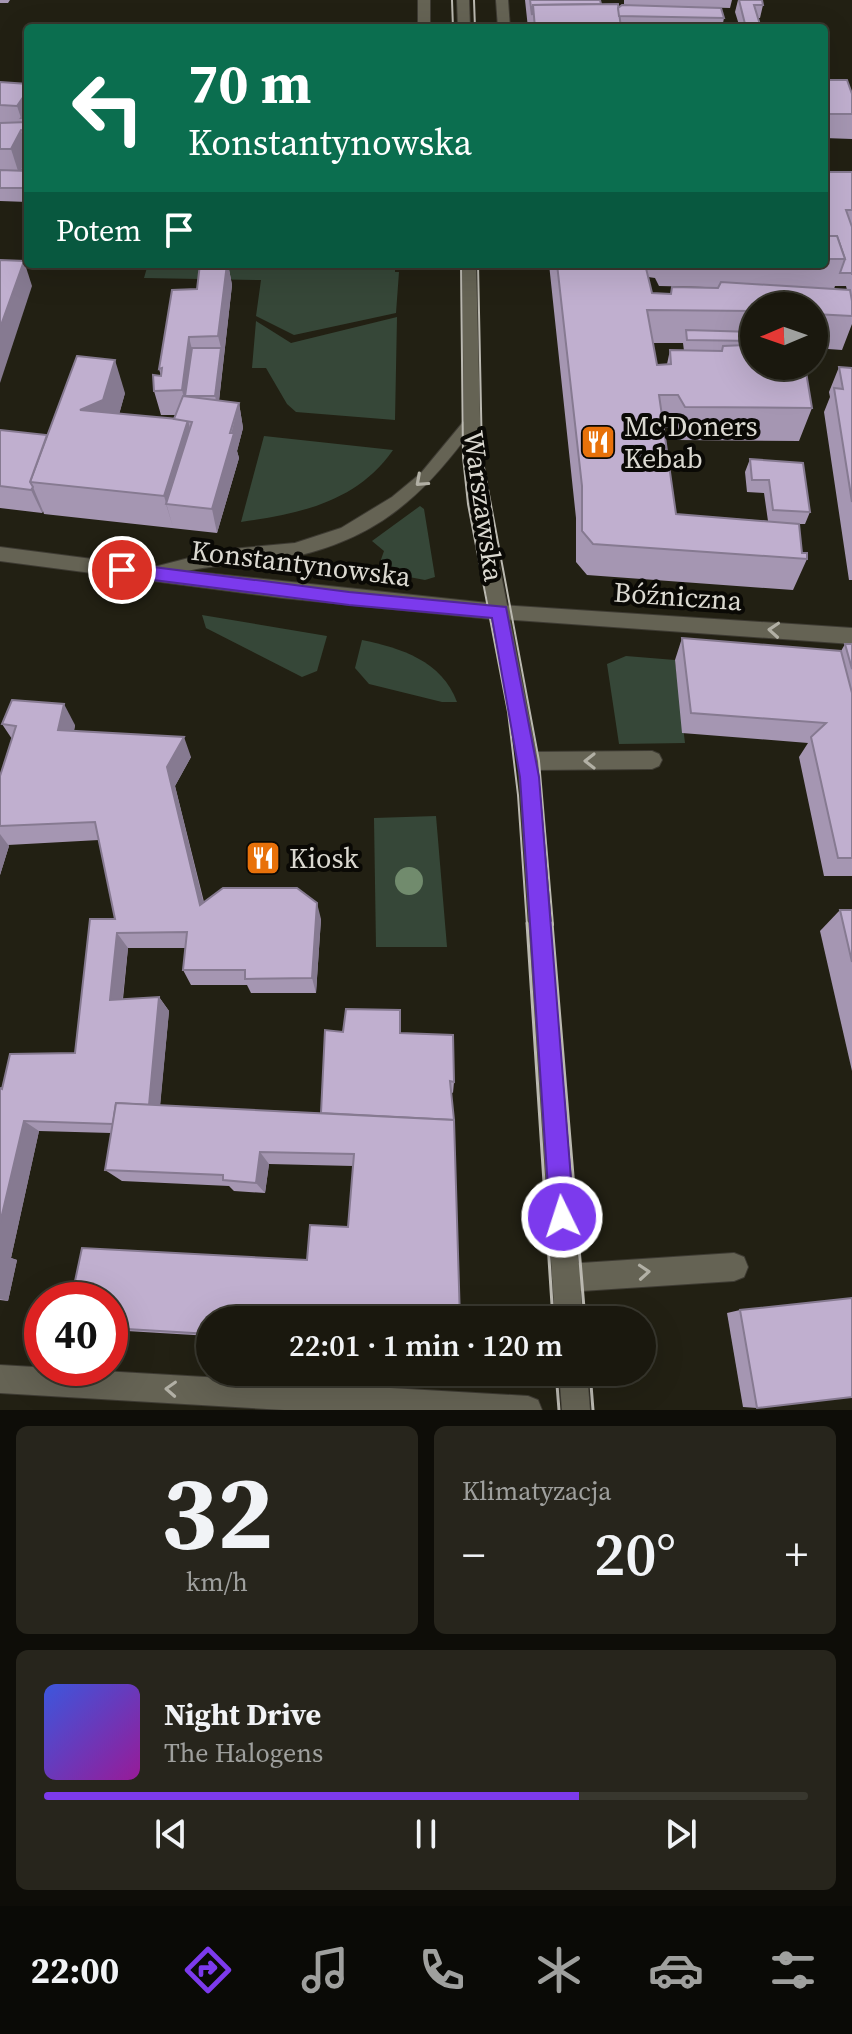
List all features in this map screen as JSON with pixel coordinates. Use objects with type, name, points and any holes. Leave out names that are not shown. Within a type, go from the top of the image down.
[{"type":"street","points":[[424,0],[424,24]]},
{"type":"street","points":[[463,0],[464,24]]},
{"type":"street","points":[[502,0],[504,24]]},
{"type":"street","name":"Warszawska","points":[[469,268],[472,423],[478,504],[528,761],[568,1306]]},
{"type":"street","points":[[146,573],[220,557],[295,550],[347,533],[398,502],[427,477],[463,430],[472,423]]},
{"type":"street","name":"Konstantynowska","points":[[0,554],[349,599],[500,612]]},
{"type":"street","name":"Bóźniczna","points":[[500,612],[852,636]]},
{"type":"street","points":[[528,761],[652,760]]},
{"type":"street","points":[[566,1278],[734,1267]]},
{"type":"street","points":[[0,1379],[528,1410]]},
{"type":"street","points":[[574,1386],[576,1410]]},
{"type":"green space","points":[[147,268],[395,268],[395,272],[399,272],[396,313],[294,335],[256,316],[261,280],[144,278]]},
{"type":"green space","points":[[397,317],[395,420],[296,412],[287,404],[266,368],[252,368],[256,321],[291,343]]},
{"type":"green space","points":[[264,436],[393,450],[379,468],[344,494],[284,515],[241,522]]},
{"type":"green space","points":[[420,506],[424,509],[435,577],[425,580],[377,571],[384,551],[372,541]]},
{"type":"green space","points":[[202,615],[327,636],[317,671],[302,677],[206,628]]},
{"type":"green space","points":[[362,640],[405,652],[431,666],[450,688],[457,702],[442,702],[369,684],[355,668]]},
{"type":"green space","points":[[626,656],[675,660],[685,743],[619,744],[607,664]]},
{"type":"green space","points":[[436,816],[447,947],[376,947],[374,818]]},
{"type":"building","points":[[530,0],[600,0],[601,4],[533,5],[532,15]]},
{"type":"building","points":[[739,0],[762,0],[763,5],[754,5],[760,24],[745,24]]},
{"type":"building","points":[[618,4],[620,24],[535,24],[533,5]]},
{"type":"building","points":[[622,5],[721,8],[724,18],[619,16],[618,8]]},
{"type":"building","points":[[828,80],[847,80],[852,94],[852,114],[828,114]]},
{"type":"building","points":[[0,82],[24,84],[24,96],[17,106],[0,105]]},
{"type":"building","points":[[24,122],[24,130],[21,130],[11,149],[0,149],[0,123]]},
{"type":"building","points":[[0,170],[24,171],[24,188],[0,188]]},
{"type":"building","points":[[828,172],[852,172],[852,210],[846,210],[852,227],[852,273],[840,273],[845,259],[837,236],[828,236]]},
{"type":"building","points":[[828,236],[837,236],[845,259],[828,259]]},
{"type":"building","points":[[0,260],[24,261],[0,328]]},
{"type":"building","points":[[200,268],[226,268],[218,336],[189,337],[182,390],[154,391],[153,375],[161,376],[162,368],[159,369],[172,290],[197,289]]},
{"type":"building","points":[[557,268],[646,268],[652,293],[671,294],[672,287],[718,288],[721,282],[850,290],[852,316],[828,315],[828,292],[740,292],[740,311],[647,310],[657,365],[671,364],[670,350],[722,351],[723,346],[740,345],[740,380],[807,380],[812,408],[685,407],[678,395],[659,395],[676,514],[799,524],[802,553],[807,553],[807,559],[593,544],[582,531],[582,486]]},
{"type":"building","points":[[686,330],[740,332],[740,341],[687,340]]},
{"type":"building","points":[[192,348],[221,348],[215,396],[185,396]]},
{"type":"building","points":[[77,356],[115,360],[103,400],[80,410],[188,420],[164,496],[30,482]]},
{"type":"building","points":[[839,367],[852,368],[852,502],[834,388],[843,389]]},
{"type":"building","points":[[183,396],[239,403],[230,433],[234,433],[212,509],[166,504],[192,422],[174,419]]},
{"type":"building","points":[[0,430],[47,435],[30,482],[31,490],[0,486]]},
{"type":"building","points":[[750,459],[803,463],[810,512],[773,510],[769,480],[752,480]]},
{"type":"building","points":[[682,638],[841,651],[852,693],[852,858],[838,858],[811,737],[826,723],[691,713]]},
{"type":"building","points":[[845,644],[852,644],[852,669]]},
{"type":"building","points":[[12,700],[64,704],[58,730],[184,737],[167,767],[200,905],[223,888],[297,888],[317,903],[312,978],[245,979],[245,970],[183,970],[187,932],[117,933],[110,1000],[159,997],[149,1105],[116,1103],[113,1124],[24,1121],[0,1223],[0,1088],[10,1054],[75,1053],[90,919],[115,919],[95,822],[0,826],[0,776],[16,726],[2,724]]},
{"type":"building","points":[[840,910],[852,910],[852,962]]},
{"type":"building","points":[[346,1009],[400,1010],[400,1033],[453,1035],[454,1082],[450,1081],[454,1120],[321,1113],[325,1030],[343,1032]]},
{"type":"building","points":[[116,1103],[454,1120],[460,1306],[196,1306],[196,1333],[128,1329],[128,1282],[75,1282],[82,1248],[307,1260],[310,1225],[348,1227],[354,1154],[260,1152],[256,1183],[223,1180],[223,1175],[105,1170]]},
{"type":"building","points":[[852,1298],[852,1397],[757,1408],[740,1310]]},
{"type":"tram line","points":[[452,0],[453,24]]},
{"type":"tram line","points":[[474,0],[475,24]]},
{"type":"tram line","points":[[461,268],[463,457],[468,504],[508,712],[518,795],[527,925]]},
{"type":"tram line","points":[[478,268],[482,457],[539,761],[553,925]]},
{"type":"tram line","points":[[527,923],[552,1306]]},
{"type":"tram line","points":[[552,923],[584,1306]]},
{"type":"tram line","points":[[557,1386],[559,1410]]},
{"type":"tram line","points":[[591,1386],[593,1410]]},
{"type":"place","name":"Mc'Doners Kebab","points":[[598,442]]},
{"type":"place","name":"Kiosk","points":[[263,858]]},
{"type":"route","points":[[122,570],[349,599],[500,612],[530,777],[562,1217]]}]
